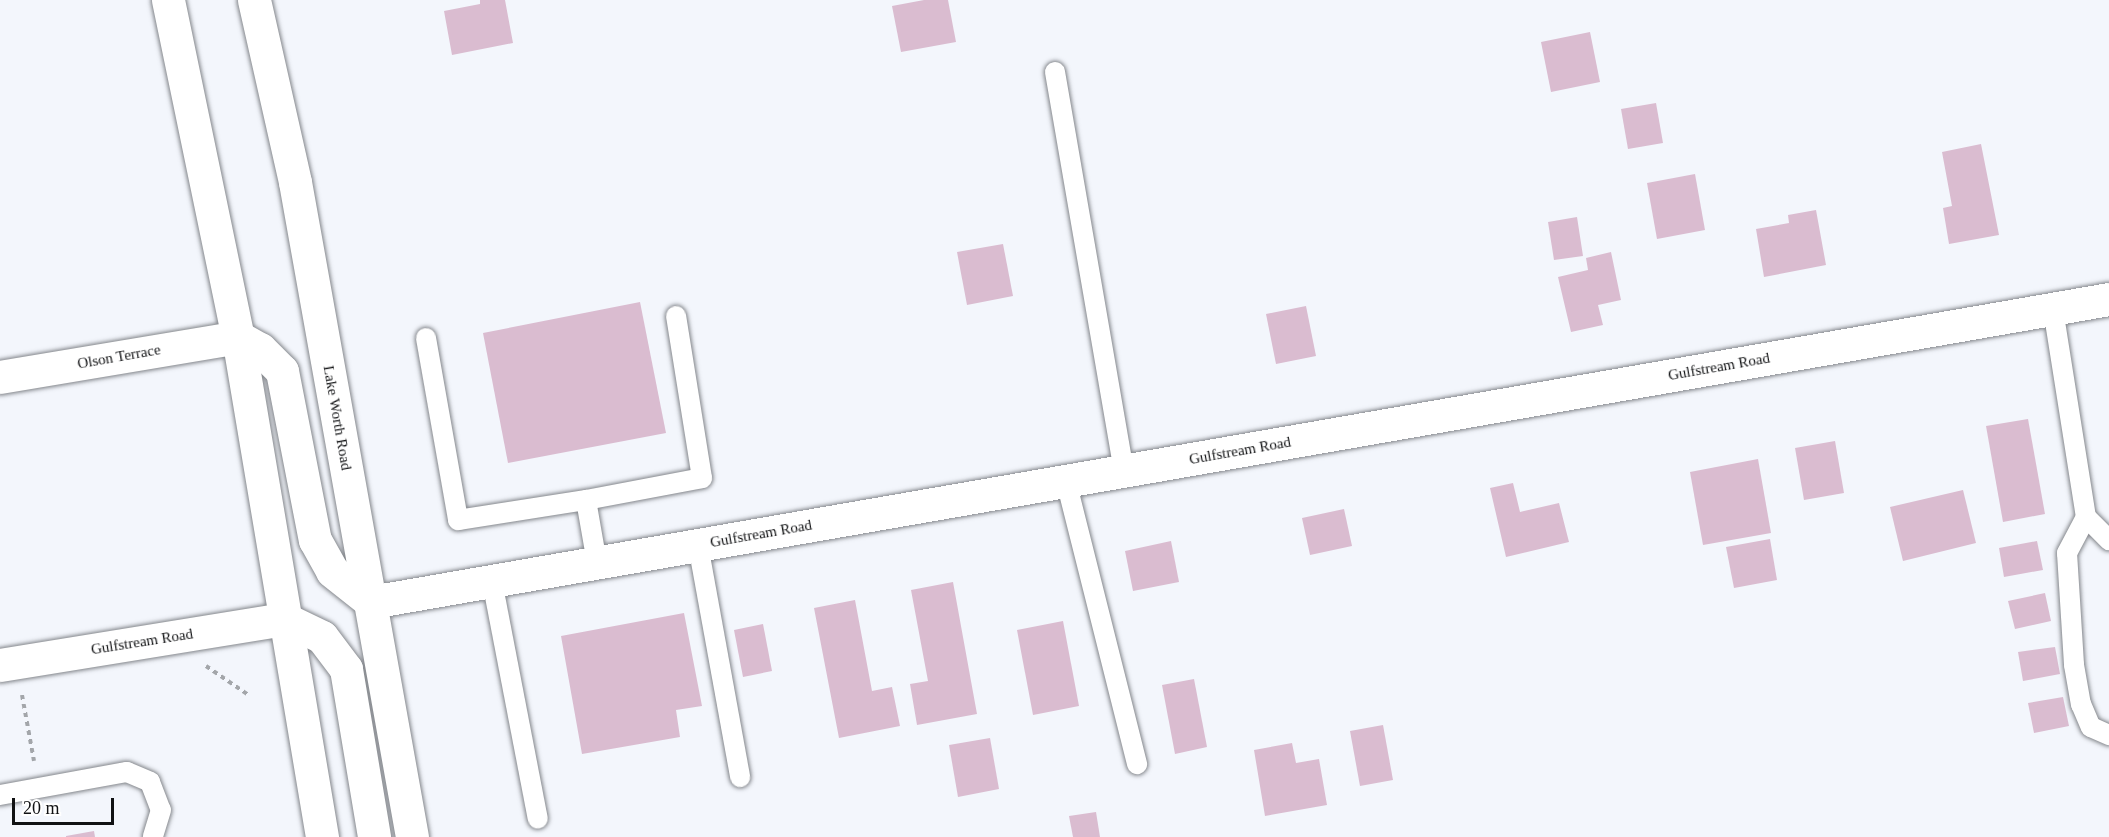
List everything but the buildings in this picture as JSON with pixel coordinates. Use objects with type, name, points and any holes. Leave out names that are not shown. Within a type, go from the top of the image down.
[{"type":"street","points":[[168,0],[238,337],[322,837]]},
{"type":"street","name":"Lake Worth Road","points":[[254,0],[295,182],[412,837]]},
{"type":"street","name":"Gulfstream Road","points":[[371,602],[2109,299]]},
{"type":"street","points":[[238,337],[260,349],[282,371],[315,540],[332,571],[371,602]]},
{"type":"street","name":"Olson Terrace","points":[[0,377],[238,337]]},
{"type":"street","points":[[285,619],[322,637],[345,669],[374,837]]},
{"type":"street","name":"Gulfstream Road","points":[[0,665],[285,619]]},
{"type":"lane","points":[[1054,72],[1124,471]]},
{"type":"lane","points":[[2053,309],[2086,517],[2109,540]]},
{"type":"lane","points":[[426,338],[458,520],[586,500],[702,478],[676,316]]},
{"type":"lane","points":[[1066,481],[1137,764]]},
{"type":"lane","points":[[586,500],[597,563]]},
{"type":"lane","points":[[2086,517],[2067,553],[2074,665],[2080,704],[2091,727],[2109,735]]},
{"type":"lane","points":[[698,545],[740,777]]},
{"type":"lane","points":[[492,581],[538,819]]},
{"type":"lane","points":[[0,795],[127,772],[150,782],[154,791],[161,810],[153,837]]},
{"type":"path","points":[[201,663],[250,696]]},
{"type":"path","points":[[34,693],[22,695],[35,768]]}]
